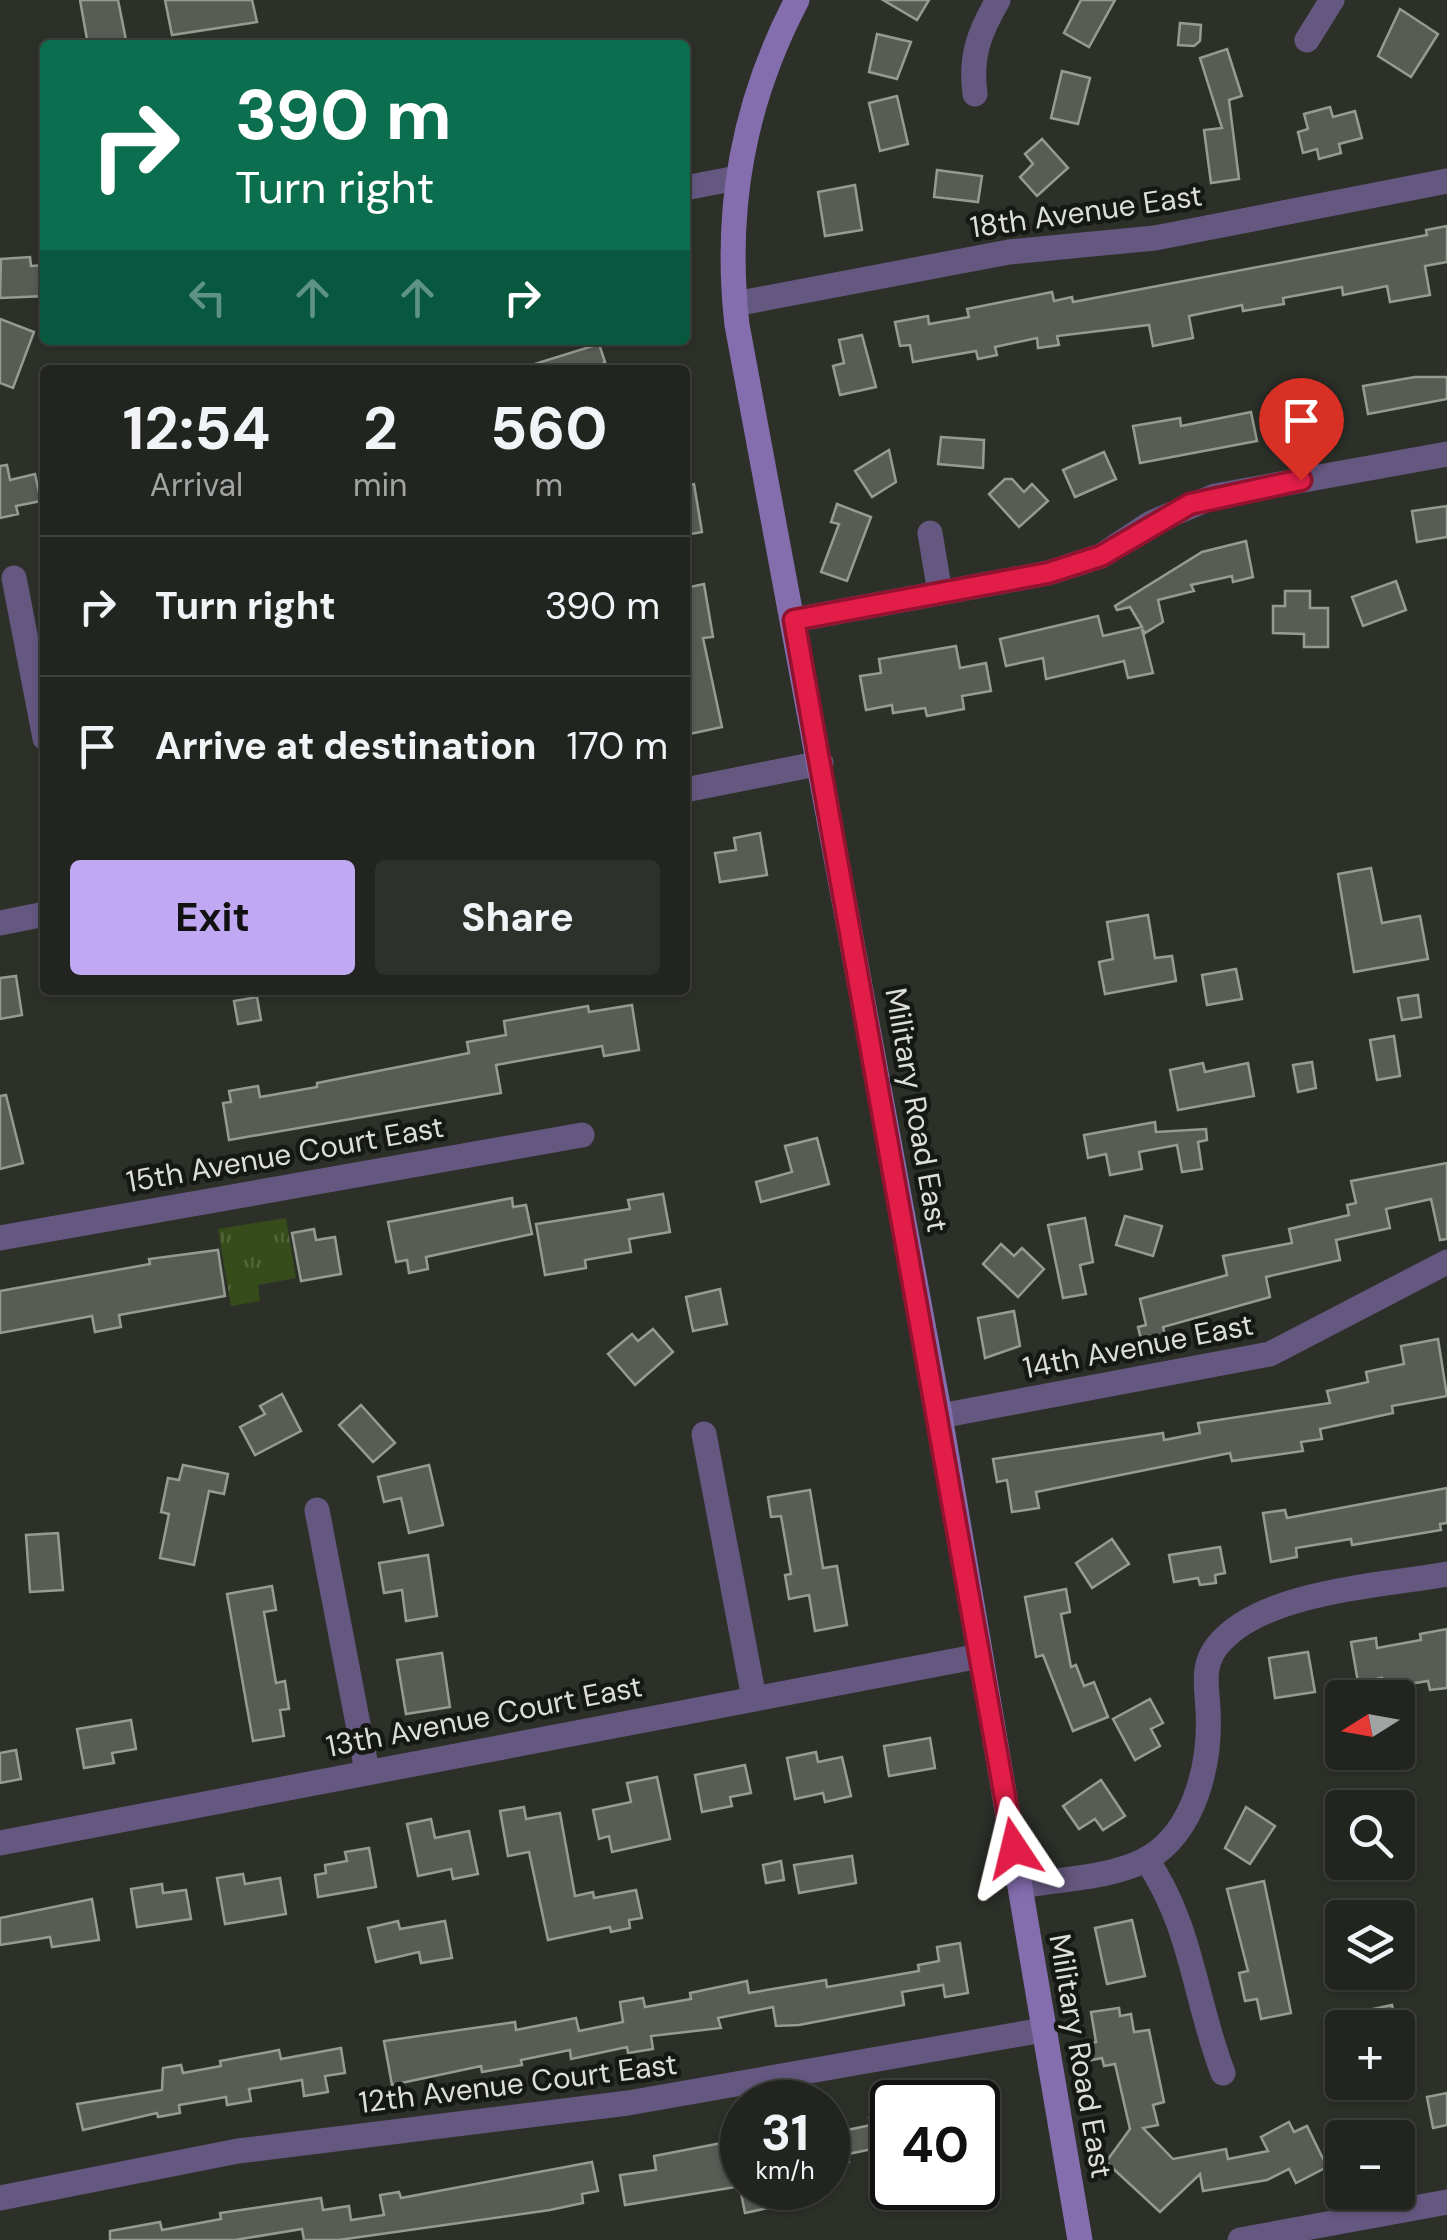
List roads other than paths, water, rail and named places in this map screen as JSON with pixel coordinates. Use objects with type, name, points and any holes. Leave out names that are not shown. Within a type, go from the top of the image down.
[{"type":"street","points":[[975,94],[972,68],[977,36],[998,0]]},
{"type":"street","points":[[1307,40],[1332,0]]},
{"type":"street","name":"Military Road East","points":[[790,2],[759,84],[737,178],[732,242],[734,304],[940,1416],[1080,2240]]},
{"type":"street","points":[[690,187],[737,178]]},
{"type":"street","name":"18th Avenue East","points":[[734,304],[1010,252],[1155,238],[1447,180]]},
{"type":"street","points":[[794,620],[1048,573],[1101,556],[1151,523],[1214,496],[1447,454]]},
{"type":"street","points":[[930,534],[940,593]]},
{"type":"street","points":[[14,578],[40,712]]},
{"type":"street","points":[[690,789],[821,763]]},
{"type":"street","points":[[0,923],[40,915]]},
{"type":"street","name":"15th Avenue Court East","points":[[0,1238],[582,1135]]},
{"type":"street","name":"14th Avenue East","points":[[940,1416],[1270,1354],[1447,1262]]},
{"type":"street","points":[[704,1434],[754,1698]]},
{"type":"street","points":[[317,1510],[367,1772]]},
{"type":"street","points":[[1020,1886],[1146,1859],[1181,1824],[1205,1771],[1209,1740],[1205,1679],[1207,1663],[1217,1646],[1272,1608],[1447,1574]]},
{"type":"street","name":"13th Avenue Court East","points":[[0,1843],[980,1656]]},
{"type":"street","points":[[1146,1859],[1161,1880],[1188,1944],[1205,2028],[1223,2073]]},
{"type":"street","name":"12th Avenue Court East","points":[[0,2198],[238,2151],[628,2103],[1044,2030]]},
{"type":"street","points":[[1240,2240],[1447,2202]]}]
